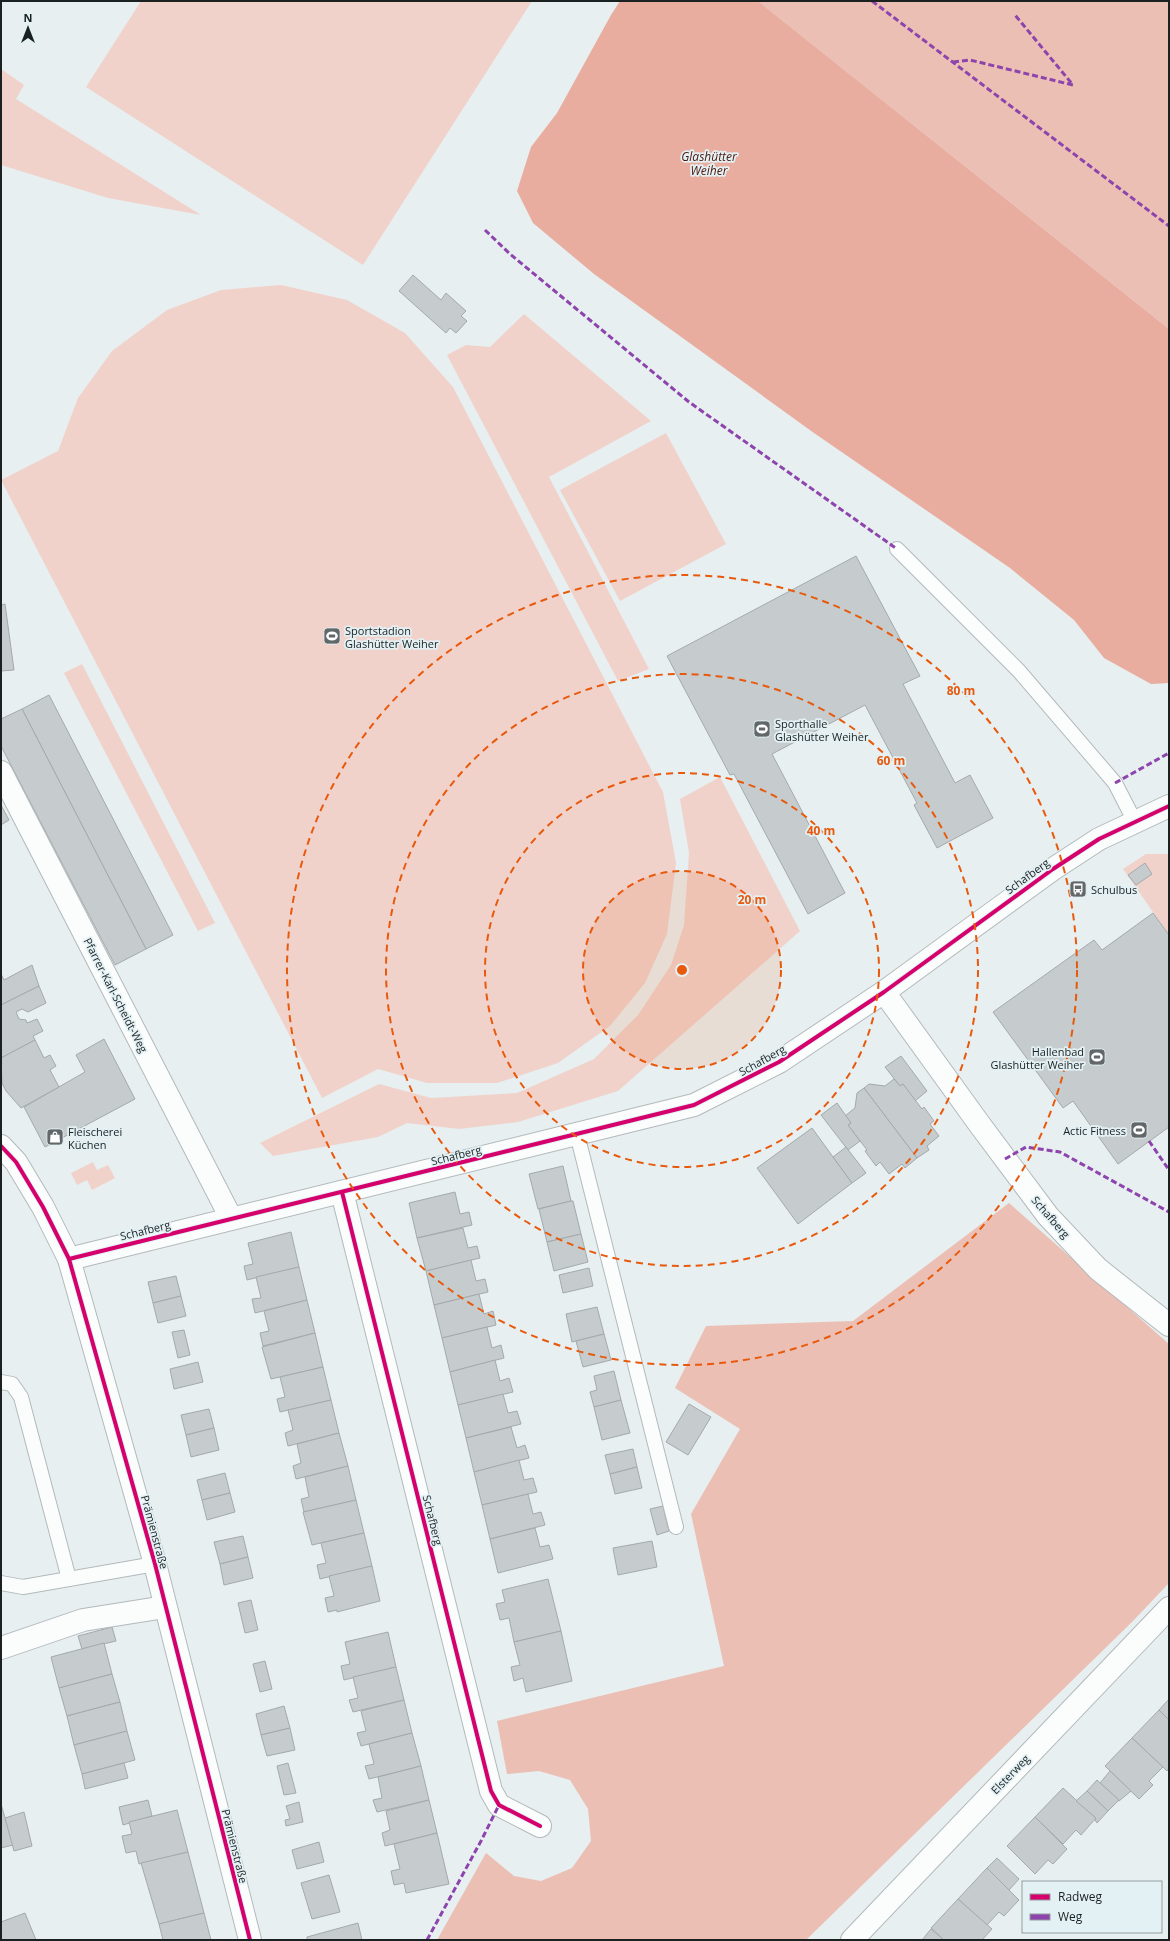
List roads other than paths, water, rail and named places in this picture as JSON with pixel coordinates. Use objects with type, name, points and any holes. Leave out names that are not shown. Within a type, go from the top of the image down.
[{"type":"street","name":"Pfarrer-Karl-Scheidt-Weg","points":[[1,772],[231,1218]]},
{"type":"street","name":"Schafberg","points":[[69,1259],[694,1105],[779,1062],[884,992],[1053,869],[1099,839],[1169,806]]},
{"type":"street","points":[[1134,822],[1169,823]]},
{"type":"street","name":"Schafberg","points":[[884,992],[1048,1216],[1098,1269],[1169,1325]]},
{"type":"street","name":"Prämienstraße","points":[[1,1146],[16,1162],[43,1207],[69,1259],[155,1564],[250,1940]]},
{"type":"street","name":"Schafberg","points":[[342,1192],[491,1791],[499,1805],[540,1826]]},
{"type":"street","points":[[1,1648],[83,1620],[165,1607]]},
{"type":"street","name":"Elsterweg","points":[[852,1940],[1169,1608]]},
{"type":"lane","points":[[897,549],[1019,671],[1115,783],[1134,822]]},
{"type":"lane","points":[[577,1134],[676,1526]]},
{"type":"lane","points":[[1,1382],[12,1384],[21,1397],[69,1579]]},
{"type":"lane","points":[[1,1583],[23,1587],[155,1564]]},
{"type":"water","name":"Glashütter Weiher","points":[[620,1],[758,1],[1169,329],[1169,683],[1151,684],[1104,658],[1074,620],[1010,568],[814,433],[594,274],[533,223],[517,191],[531,147],[557,113]]},
{"type":"place","name":"Sportstadion Glashütter Weiher","points":[[332,636]]},
{"type":"place","name":"Sporthalle Glashütter Weiher","points":[[762,729]]},
{"type":"place","name":"Schulbus","points":[[1078,889]]},
{"type":"place","name":"Hallenbad Glashütter Weiher","points":[[1097,1057]]},
{"type":"place","name":"Actic Fitness","points":[[1139,1130]]},
{"type":"place","name":"Fleischerei Küchen","points":[[55,1137]]}]
